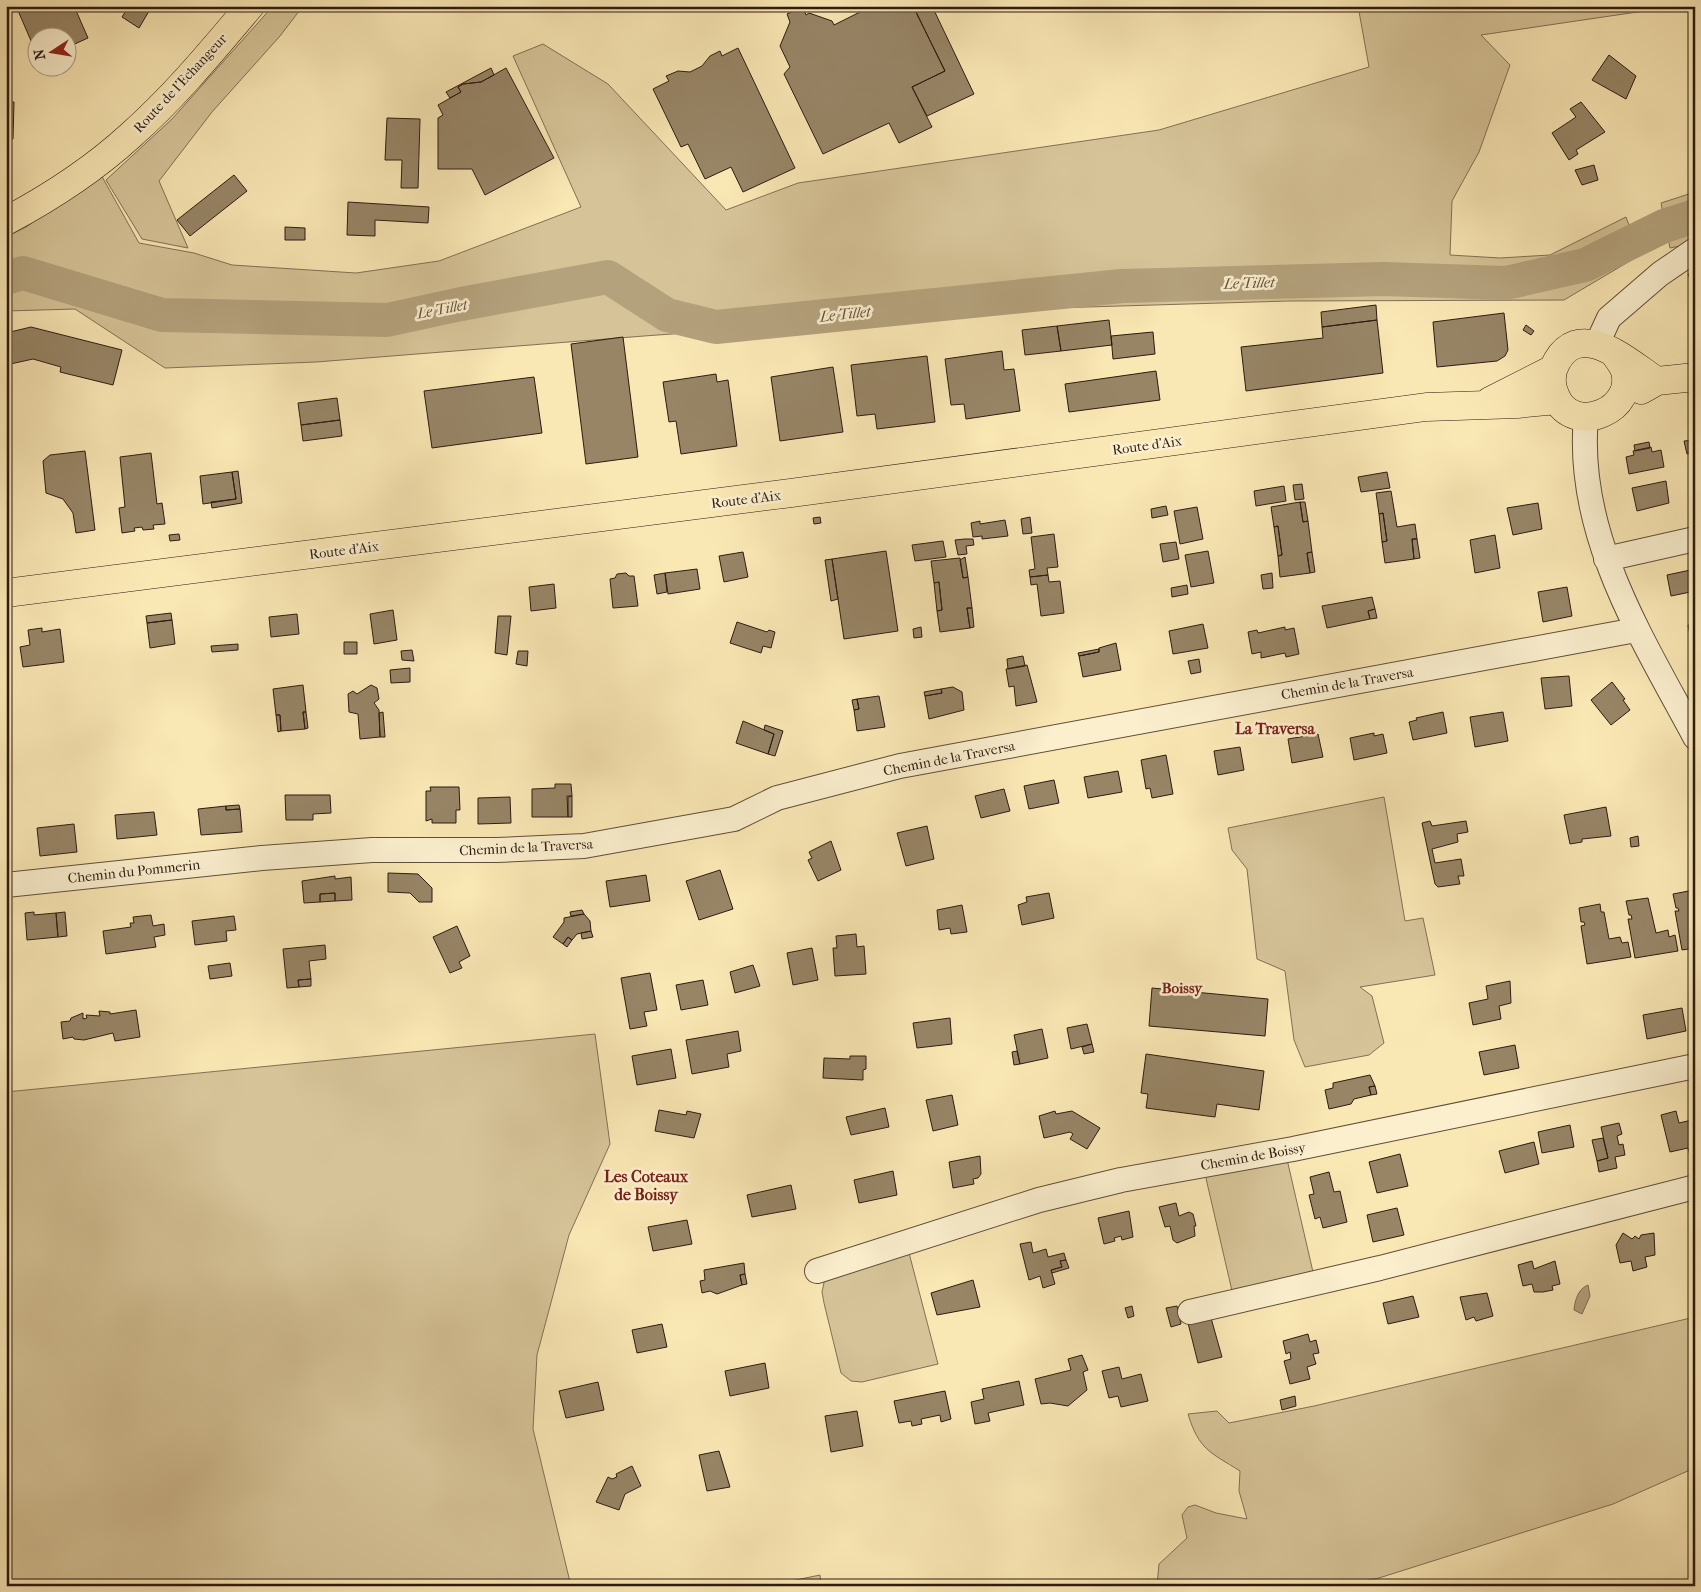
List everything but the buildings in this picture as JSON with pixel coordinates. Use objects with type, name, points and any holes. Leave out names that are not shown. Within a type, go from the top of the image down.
[{"type":"main road","name":"Route de l'Echangeur","points":[[6,221],[70,182],[130,136],[175,93],[250,6]]},
{"type":"main road","points":[[1657,382],[1605,348],[1584,343],[1566,350],[1553,369],[1551,384],[1557,400],[1570,412],[1586,417],[1607,412],[1619,401],[1657,382],[1695,377]]},
{"type":"main road","points":[[1605,348],[1623,367],[1625,374],[1625,387],[1619,401]]},
{"type":"main road","name":"Route d'Aix","points":[[1485,404],[1553,369]]},
{"type":"main road","name":"Route d'Aix","points":[[6,593],[685,507],[1426,408],[1517,404],[1557,400]]},
{"type":"street","points":[[1605,348],[1609,318],[1660,274],[1695,250]]},
{"type":"street","points":[[1586,417],[1583,446],[1587,490],[1606,559],[1636,630],[1695,737]]},
{"type":"street","points":[[1606,559],[1695,539]]},
{"type":"street","name":"Chemin de la Traversa","points":[[262,858],[372,850],[498,850],[584,846],[734,819],[776,798],[900,766],[1636,630]]},
{"type":"street","name":"Chemin du Pommerin","points":[[6,885],[262,858]]},
{"type":"street","name":"Chemin de Boissy","points":[[817,1271],[1039,1200],[1121,1180],[1293,1149],[1695,1066]]},
{"type":"street","points":[[1190,1312],[1389,1266],[1695,1187]]},
{"type":"shaded area","points":[[273,6],[303,6],[280,36],[212,112],[159,181],[188,248],[142,239],[106,180],[172,119]]},
{"type":"shaded area","points":[[1358,6],[1678,6],[1481,35],[1510,65],[1479,152],[1452,201],[1450,255],[1500,258],[1550,255],[1626,217],[1640,255],[1564,300],[1289,301],[1019,309],[316,362],[165,368],[75,309],[6,311],[6,237],[26,227],[100,173],[139,243],[194,253],[232,265],[356,273],[439,261],[581,207],[513,56],[543,44],[608,84],[726,210],[798,183],[1159,130],[1369,67]]},
{"type":"shaded area","points":[[1695,192],[1695,243],[1670,248],[1661,203]]},
{"type":"shaded area","points":[[1384,797],[1405,921],[1423,918],[1435,975],[1360,987],[1372,996],[1384,1043],[1369,1055],[1305,1067],[1294,1040],[1285,971],[1257,959],[1247,869],[1232,850],[1228,828]]},
{"type":"shaded area","points":[[595,1034],[610,1144],[569,1235],[537,1355],[533,1429],[571,1586],[6,1586],[6,1092]]},
{"type":"shaded area","points":[[1286,1155],[1313,1272],[1232,1291],[1205,1174]]},
{"type":"shaded area","points":[[908,1249],[938,1364],[862,1382],[851,1381],[841,1373],[822,1292],[825,1278]]},
{"type":"shaded area","points":[[1588,1285],[1590,1296],[1582,1314],[1574,1310],[1575,1302],[1579,1292]]},
{"type":"shaded area","points":[[1695,1317],[1695,1466],[1690,1470],[1613,1504],[1379,1578],[1339,1586],[1157,1586],[1159,1564],[1187,1538],[1182,1515],[1188,1507],[1195,1505],[1216,1513],[1247,1519],[1239,1491],[1240,1471],[1213,1454],[1201,1443],[1188,1414],[1217,1411],[1229,1423],[1314,1406]]},
{"type":"shaded area","points":[[820,1575],[821,1586],[767,1586]]},
{"type":"waterway","name":"Le Tillet","points":[[6,278],[23,273],[162,315],[387,320],[461,304],[608,277],[667,315],[716,327],[1122,286],[1384,279],[1506,283],[1585,265],[1664,226],[1695,216]]},
{"type":"district","name":"La Traversa","points":[[1275,728]]},
{"type":"district","name":"Boissy","points":[[1182,988]]},
{"type":"district","name":"Les Coteaux de Boissy","points":[[646,1185]]}]
